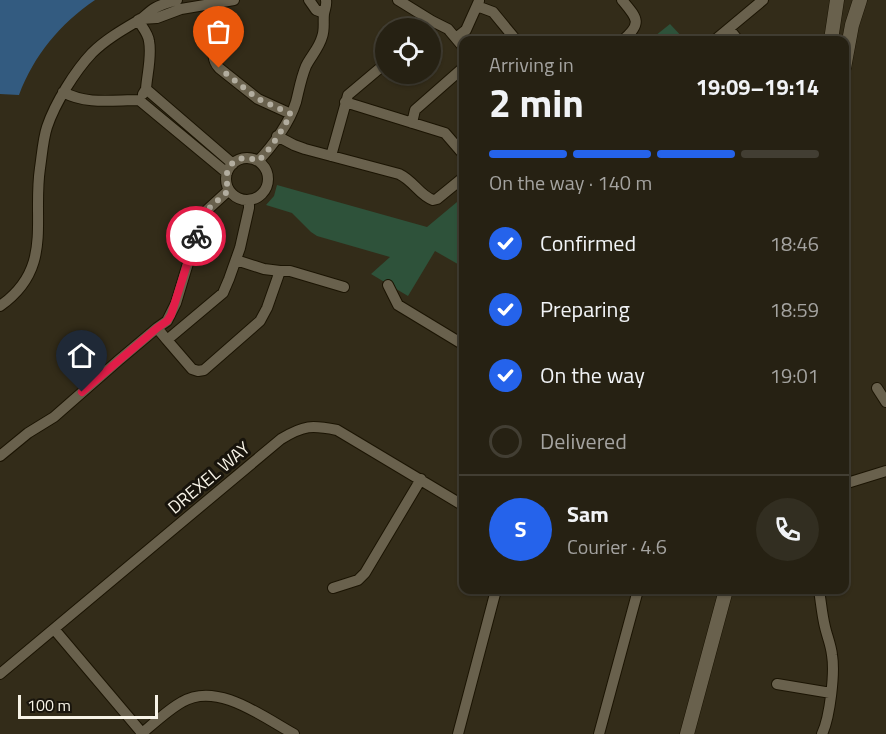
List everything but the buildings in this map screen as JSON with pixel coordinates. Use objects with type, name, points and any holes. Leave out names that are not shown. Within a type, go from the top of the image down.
[{"type":"street","points":[[0,306],[23,284],[36,255],[39,237],[40,169],[47,128],[63,92],[92,53],[156,7],[177,0]]},
{"type":"street","points":[[139,20],[157,18],[181,9],[234,0]]},
{"type":"street","points":[[309,0],[316,10],[324,13]]},
{"type":"street","points":[[258,161],[278,136],[291,114],[303,73],[322,37],[326,0]]},
{"type":"street","points":[[398,0],[414,4],[423,18]]},
{"type":"street","points":[[622,0],[635,15],[634,30],[627,36]]},
{"type":"street","points":[[720,36],[763,0]]},
{"type":"street","points":[[832,36],[837,0]]},
{"type":"street","points":[[849,41],[860,0]]},
{"type":"street","points":[[456,38],[466,30],[478,3],[493,12],[513,36]]},
{"type":"street","points":[[138,100],[146,89],[150,50],[149,40],[139,20]]},
{"type":"street","points":[[441,27],[448,28],[459,42]]},
{"type":"street","points":[[729,29],[735,36]]},
{"type":"street","points":[[216,36],[213,54],[214,62],[219,68],[258,99],[291,114]]},
{"type":"street","points":[[331,156],[348,95],[375,72]]},
{"type":"street","points":[[412,123],[415,110],[459,72]]},
{"type":"street","points":[[146,89],[230,168]]},
{"type":"street","points":[[63,92],[87,101],[138,100],[230,168]]},
{"type":"street","points":[[345,102],[445,133],[459,149]]},
{"type":"street","points":[[278,136],[294,146],[399,174],[433,200],[459,181]]},
{"type":"street","points":[[242,159],[258,161],[266,170],[267,182],[262,193],[249,200],[238,198],[229,190],[226,179],[230,168],[242,159]]},
{"type":"street","points":[[0,456],[28,433],[54,417],[167,321],[171,315],[201,220],[205,212],[229,190]]},
{"type":"street","points":[[167,340],[223,293],[236,260],[249,200]]},
{"type":"street","points":[[236,260],[264,269],[290,271],[345,287]]},
{"type":"street","points":[[157,328],[192,369],[204,370],[260,321],[280,271]]},
{"type":"street","points":[[388,285],[398,305],[459,342]]},
{"type":"street","points":[[877,388],[886,402]]},
{"type":"street","name":"DREXEL WAY","points":[[0,674],[281,439],[296,430],[316,426],[337,430],[459,503]]},
{"type":"street","points":[[849,482],[886,471]]},
{"type":"street","points":[[333,588],[358,580],[365,573],[421,479]]},
{"type":"street","points":[[458,734],[495,594]]},
{"type":"street","points":[[599,734],[637,594]]},
{"type":"street","points":[[687,734],[725,594]]},
{"type":"street","points":[[820,594],[833,668],[828,717],[822,734]]},
{"type":"street","points":[[54,628],[141,734],[182,702],[196,696],[213,695],[234,701],[294,734]]},
{"type":"street","points":[[777,684],[831,693]]},
{"type":"green space","points":[[670,24],[681,36],[655,36]]},
{"type":"green space","points":[[277,185],[427,227],[459,200],[459,265],[435,251],[408,296],[371,274],[390,257],[317,236],[292,213],[266,205],[274,196]]},
{"type":"water","points":[[0,0],[95,0],[70,19],[40,54],[19,95],[0,94]]},
{"type":"way so far","points":[[196,236],[205,212],[229,190],[226,179],[230,166],[237,160],[247,158],[258,161],[278,136],[291,114],[258,99],[219,68]]},
{"type":"route","points":[[82,392],[167,321],[176,303],[196,236]]}]
